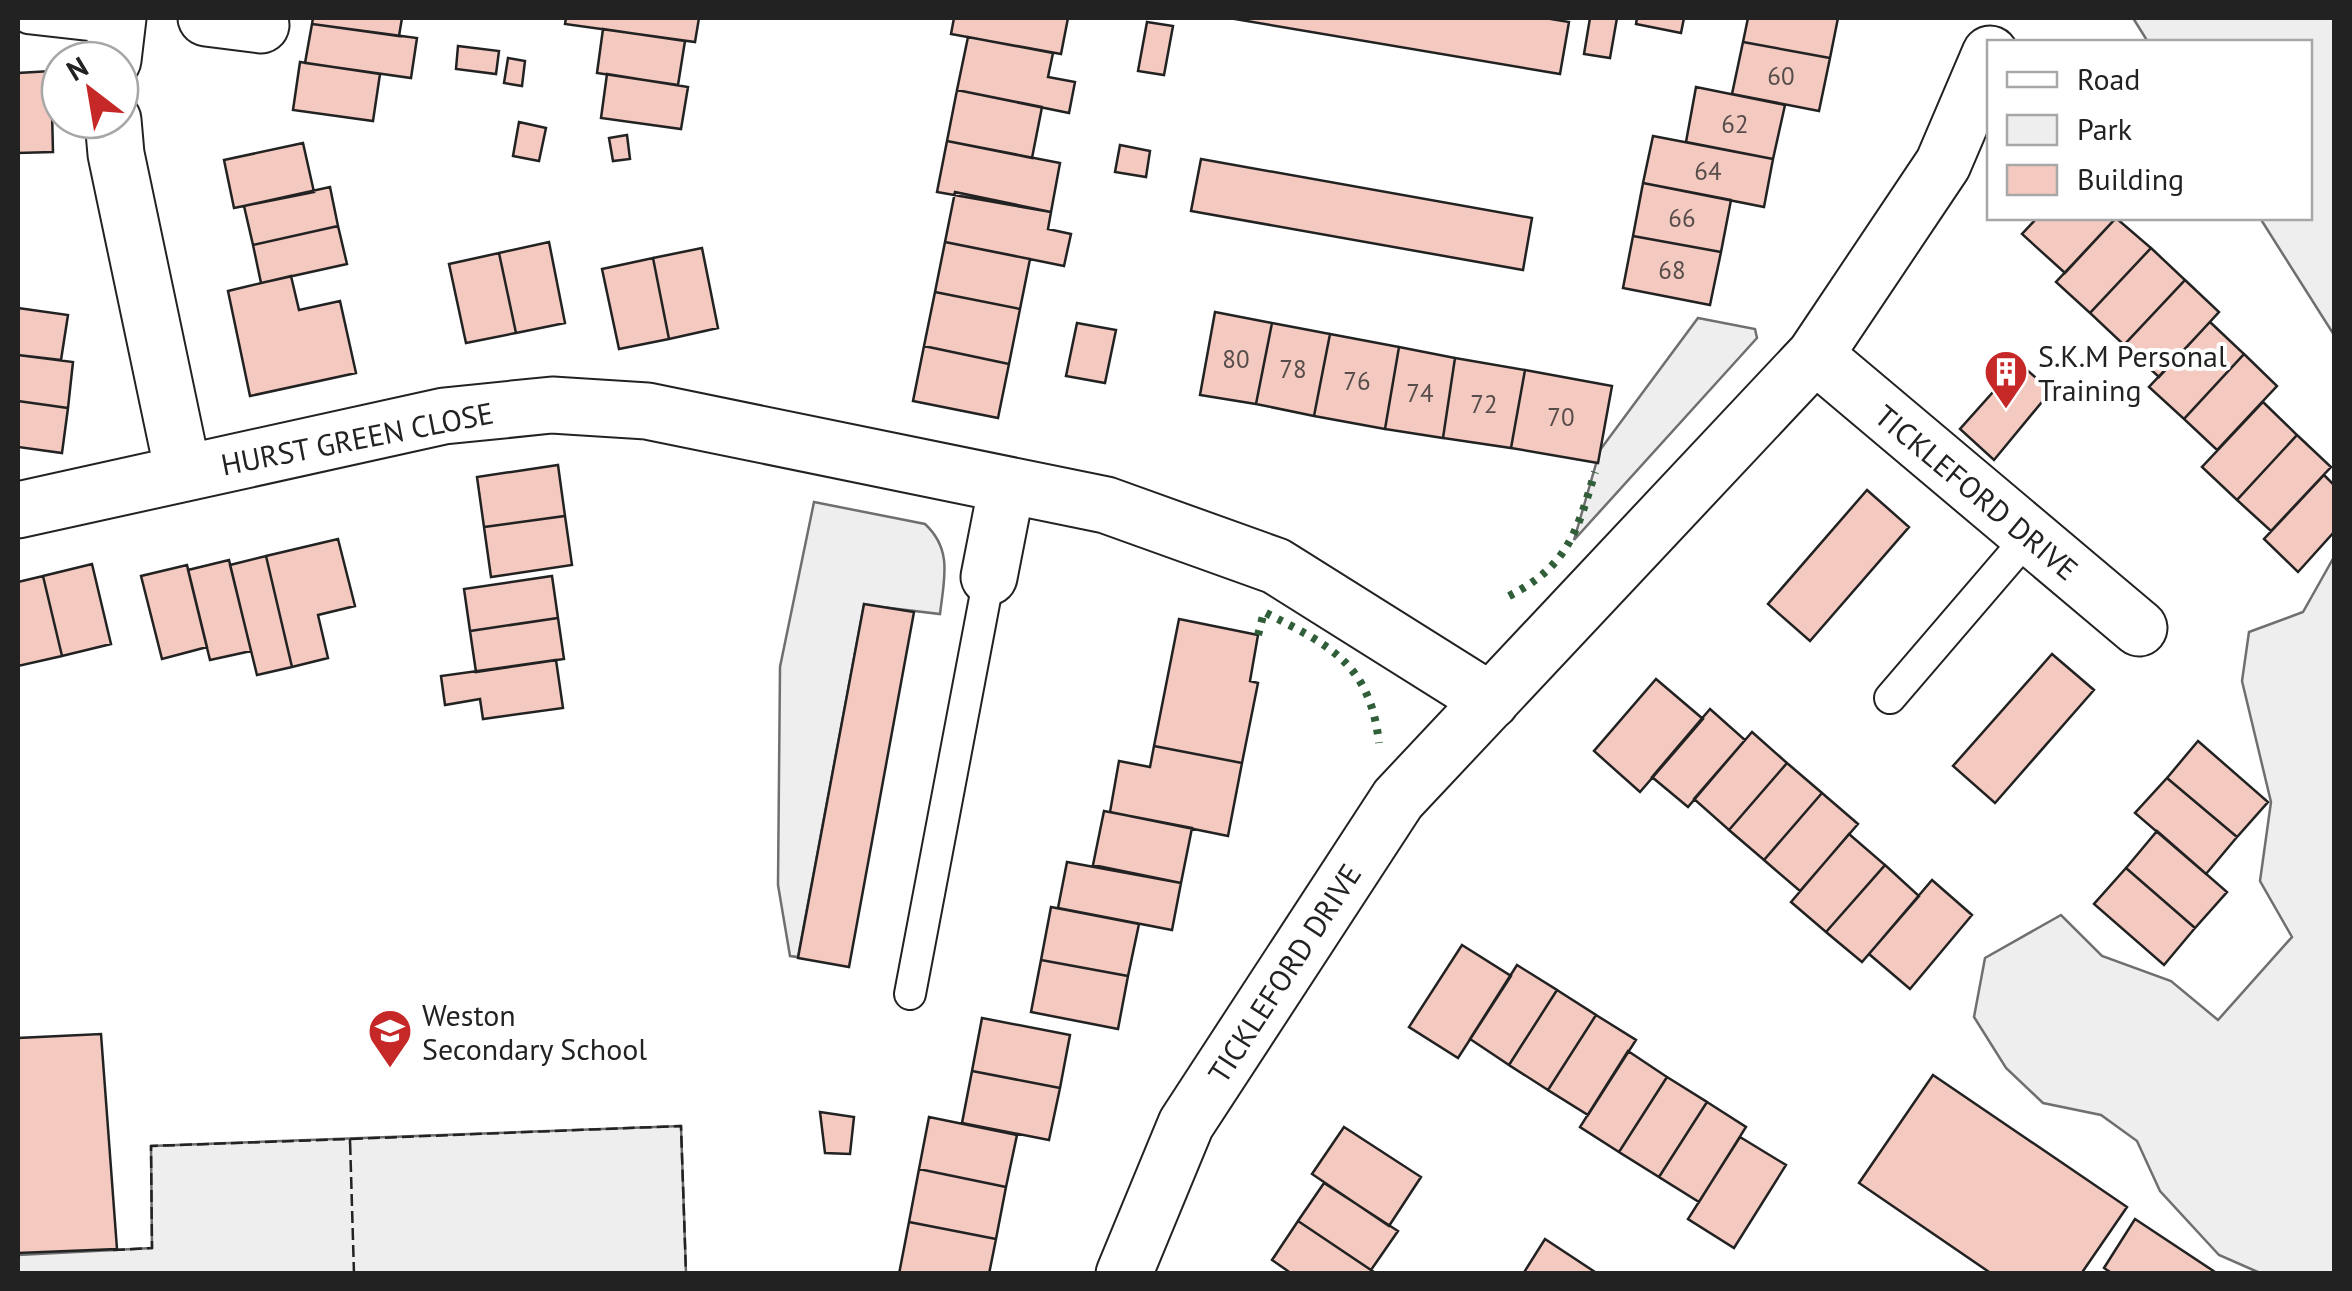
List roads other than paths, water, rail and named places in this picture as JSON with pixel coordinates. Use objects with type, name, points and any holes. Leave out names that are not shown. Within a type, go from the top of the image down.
[{"type":"street","points":[[206,18],[261,25]]},
{"type":"street","name":"TICKLEFORD DRIVE","points":[[1124,1274],[1186,1124],[1398,799],[1816,356],[1943,164],[1987,61]]},
{"type":"street","points":[[115,140],[183,472]]},
{"type":"street","name":"TICKLEFORD DRIVE","points":[[1816,356],[2139,628]]},
{"type":"street","name":"HURST GREEN CLOSE","points":[[18,510],[444,416],[552,405],[648,411],[1007,484]]},
{"type":"street","points":[[990,578],[1007,484],[1106,505],[1276,566],[1490,701]]},
{"type":"lane","points":[[28,18],[116,35]]},
{"type":"lane","points":[[1890,698],[2029,536]]},
{"type":"lane","points":[[910,994],[990,578]]},
{"type":"place","name":"S.K.M Personal Training","points":[[2006,410]]},
{"type":"place","name":"Weston Secondary School","points":[[390,1069]]}]
